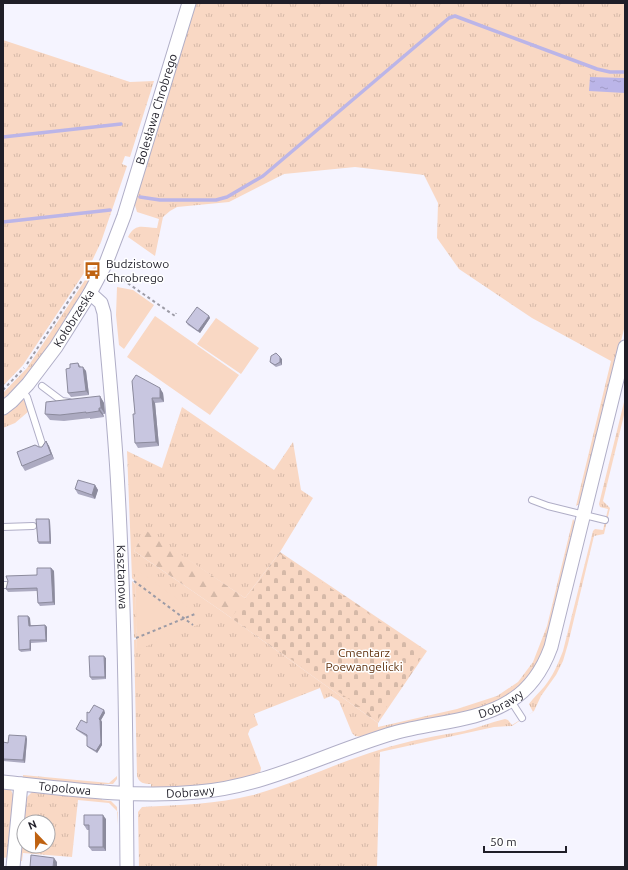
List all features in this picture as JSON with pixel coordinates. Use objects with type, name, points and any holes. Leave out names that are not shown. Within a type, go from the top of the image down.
[{"type":"street","name":"Bolesława Chrobrego","points":[[124,216],[189,3]]},
{"type":"street","name":"Kołobrzeska","points":[[3,408],[22,391],[56,347],[90,293],[106,263],[124,216]]},
{"type":"street","name":"Kasztanowa","points":[[90,293],[101,303],[104,313],[109,398],[119,498],[126,713],[127,867]]},
{"type":"street","name":"Dobrawy","points":[[126,794],[148,795],[211,791],[242,785],[279,775],[376,738],[396,732],[489,712],[511,701],[532,683],[540,672],[551,647],[624,352]]},
{"type":"street","name":"Topolowa","points":[[3,782],[126,794]]},
{"type":"street","points":[[13,867],[21,784]]},
{"type":"lane","points":[[42,386],[62,401],[76,402]]},
{"type":"lane","points":[[22,391],[27,397],[43,447]]},
{"type":"lane","points":[[532,500],[548,506],[605,520]]},
{"type":"lane","points":[[3,527],[33,526]]},
{"type":"lane","points":[[511,701],[522,718]]},
{"type":"path","points":[[112,272],[175,316],[176,313]]},
{"type":"path","points":[[3,390],[25,367],[86,274]]},
{"type":"path","points":[[130,578],[193,625]]},
{"type":"path","points":[[131,640],[195,614]]},
{"type":"green space","points":[[194,3],[625,3],[625,325],[581,503],[576,506],[611,361],[532,318],[459,269],[437,238],[438,203],[424,175],[355,167],[284,174],[229,202],[177,207],[170,211],[163,217],[155,256],[128,237],[134,229],[140,227],[157,228],[159,219],[137,212],[134,202]]},
{"type":"green space","points":[[3,40],[130,82],[154,81],[130,157],[125,156],[122,164],[127,166],[101,242],[92,261],[23,365],[3,386]]},
{"type":"green space","points":[[95,265],[98,267],[93,278],[52,343],[21,384],[3,401],[3,393],[27,368]]},
{"type":"green space","points":[[117,287],[133,290],[154,305],[124,349],[119,345],[116,315]]},
{"type":"green space","points":[[155,316],[239,375],[210,415],[127,357]]},
{"type":"green space","points":[[216,318],[259,348],[241,374],[197,344]]},
{"type":"green space","points":[[625,398],[625,411],[603,501],[610,508],[604,534],[594,536],[563,661],[556,675],[541,696],[533,712],[529,704],[550,679],[563,651],[593,531],[595,529],[603,530],[608,509],[600,507],[599,504]]},
{"type":"green space","points":[[22,399],[25,401],[29,411],[15,423],[3,428],[3,415]]},
{"type":"green space","points":[[182,407],[274,470],[293,442],[301,490],[313,498],[280,552],[245,598],[145,531],[134,551],[223,612],[378,723],[378,727],[457,709],[497,696],[518,682],[533,662],[547,626],[573,519],[575,522],[551,630],[541,657],[527,679],[508,696],[487,707],[362,737],[355,736],[352,733],[339,701],[331,696],[324,699],[320,688],[254,714],[258,725],[250,729],[248,734],[261,768],[260,774],[226,783],[151,790],[151,784],[140,782],[137,776],[134,640],[137,639],[135,569],[135,581],[132,578],[127,451],[162,468]]},
{"type":"green space","name":"Cmentarz Poewangelicki","points":[[145,530],[245,598],[280,552],[427,651],[378,723],[223,612],[134,551]]},
{"type":"green space","name":"Cmentarz Poewangelicki","points":[[280,554],[425,652],[378,719],[231,618]]},
{"type":"green space","points":[[135,568],[207,621],[137,650]]},
{"type":"green space","points":[[132,581],[135,584],[137,637],[134,638]]},
{"type":"green space","points":[[528,715],[512,726],[494,727],[380,752],[377,867],[139,867],[138,812],[142,807],[212,802],[253,795],[285,785],[363,755],[390,747],[469,730],[505,719],[512,725]]},
{"type":"green space","points":[[23,775],[109,783],[117,776],[117,779],[113,784],[104,784],[103,787],[23,779]]},
{"type":"green space","points":[[3,787],[11,790],[14,797],[9,857],[3,858]]},
{"type":"green space","points":[[33,791],[102,797],[102,800],[111,801],[117,807],[117,811],[109,803],[78,800],[72,857],[35,854],[56,854],[56,814],[23,814],[25,799]]},
{"type":"green space","points":[[19,854],[23,854],[22,861],[20,861]]},
{"type":"water","points":[[590,77],[625,78],[625,93],[589,91]]},
{"type":"building","points":[[197,307],[209,316],[198,331],[186,322]]},
{"type":"building","points":[[276,353],[280,357],[280,362],[275,365],[270,362],[271,356]]},
{"type":"building","points":[[78,363],[79,367],[83,367],[86,391],[68,393],[66,369],[70,368],[70,364]]},
{"type":"building","points":[[136,375],[160,388],[160,398],[152,398],[156,442],[135,443],[133,414],[135,414],[132,381]]},
{"type":"building","points":[[100,396],[101,408],[99,408],[99,411],[60,415],[45,414],[46,402]]},
{"type":"building","points":[[46,441],[51,454],[22,466],[17,452],[35,445],[42,447]]},
{"type":"building","points":[[78,480],[95,485],[92,495],[75,489]]},
{"type":"building","points":[[36,519],[49,519],[50,542],[38,542]]},
{"type":"building","points":[[37,568],[51,568],[53,602],[38,603],[37,588],[6,589],[8,581],[6,576],[37,575]]},
{"type":"building","points":[[18,616],[28,616],[29,626],[45,625],[46,640],[30,640],[30,649],[19,650]]},
{"type":"building","points":[[89,656],[104,656],[105,677],[90,677]]},
{"type":"building","points":[[94,705],[104,710],[99,719],[101,743],[96,751],[87,746],[87,735],[76,729],[81,720],[87,723],[87,712],[89,713]]},
{"type":"building","points":[[9,735],[26,736],[23,760],[3,759],[3,742],[8,743]]},
{"type":"building","points":[[84,815],[103,815],[103,847],[89,847],[89,825],[84,825]]},
{"type":"building","points":[[31,855],[54,858],[53,867],[30,867]]},
{"type":"waterway","points":[[140,197],[160,200],[216,200],[227,197],[263,176],[449,18],[455,16],[597,69],[610,72],[625,72]]},
{"type":"waterway","points":[[3,137],[121,124]]},
{"type":"waterway","points":[[3,222],[110,210]]},
{"type":"place","name":"Budzistowo Chrobrego","points":[[93,271]]}]
